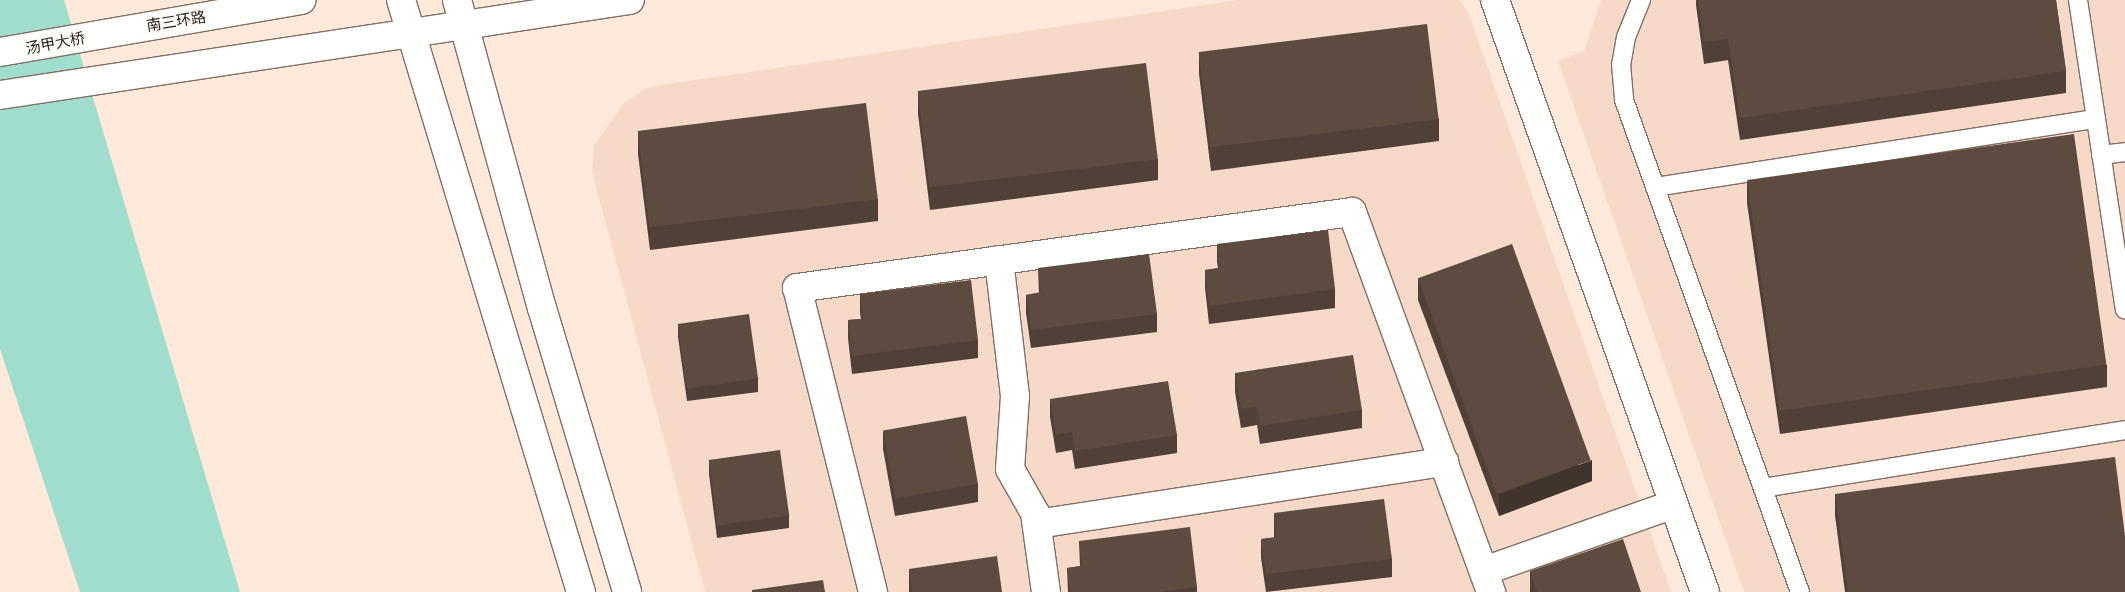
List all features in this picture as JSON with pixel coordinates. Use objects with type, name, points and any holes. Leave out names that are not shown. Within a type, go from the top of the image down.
[{"type":"street","name":"南三环路","points":[[110,31],[302,0]]},
{"type":"street","points":[[401,0],[582,592]]},
{"type":"street","points":[[0,95],[411,34],[461,12],[630,0]]},
{"type":"street","points":[[1495,0],[1705,592]]},
{"type":"street","points":[[461,12],[542,308],[627,592]]},
{"type":"street","name":"汤甲大桥","points":[[0,52],[110,31]]},
{"type":"street","points":[[873,592],[797,288],[1352,212],[1487,582],[1674,504]]},
{"type":"street","points":[[1000,260],[1015,396],[1010,469],[1035,513],[1046,592]]},
{"type":"street","points":[[1036,524],[1444,462]]},
{"type":"lane","points":[[1641,0],[1626,37],[1621,64],[1624,100],[1800,592]]},
{"type":"lane","points":[[2078,0],[2125,309]]},
{"type":"lane","points":[[1655,187],[2096,119]]},
{"type":"lane","points":[[2102,155],[2125,152]]},
{"type":"lane","points":[[1763,488],[2125,430]]},
{"type":"shaded area","points":[[1238,0],[1460,0],[1469,14],[1671,592],[705,592],[592,172],[594,145],[624,103],[648,87]]},
{"type":"shaded area","points":[[1601,0],[2125,0],[2125,592],[1744,592],[1558,61],[1584,51]]},
{"type":"water","points":[[0,0],[64,0],[240,592],[80,592],[0,349]]},
{"type":"building","points":[[1698,0],[2056,0],[2066,71],[1740,118],[1728,39],[1704,42]]},
{"type":"building","points":[[1427,24],[1439,119],[1210,147],[1199,52]]},
{"type":"building","points":[[1146,63],[1158,159],[930,187],[918,91]]},
{"type":"building","points":[[866,103],[878,199],[650,227],[638,131]]},
{"type":"building","points":[[2074,134],[2106,365],[1780,411],[1747,180]]},
{"type":"building","points":[[1328,230],[1335,289],[1209,306],[1205,270],[1220,268],[1217,244]]},
{"type":"building","points":[[1512,244],[1591,460],[1497,494],[1418,278]]},
{"type":"building","points":[[1149,254],[1157,314],[1031,330],[1026,295],[1041,292],[1038,268]]},
{"type":"building","points":[[971,280],[978,340],[852,356],[848,320],[863,319],[860,294]]},
{"type":"building","points":[[749,314],[758,378],[687,388],[678,324]]},
{"type":"building","points":[[1353,355],[1362,410],[1260,426],[1257,407],[1241,409],[1235,373]]},
{"type":"building","points":[[1168,381],[1177,435],[1075,451],[1072,432],[1056,435],[1050,399]]},
{"type":"building","points":[[966,416],[978,484],[895,499],[883,431]]},
{"type":"building","points":[[780,450],[789,515],[718,525],[709,460]]},
{"type":"building","points":[[2115,457],[2125,536],[2125,592],[1848,592],[1835,494]]},
{"type":"building","points":[[1384,499],[1392,559],[1266,574],[1261,539],[1276,537],[1274,513]]},
{"type":"building","points":[[1190,527],[1197,587],[1159,592],[1070,592],[1067,568],[1082,566],[1079,541]]},
{"type":"building","points":[[1623,539],[1641,592],[1537,592],[1530,571]]},
{"type":"building","points":[[997,556],[1002,592],[912,592],[909,569]]},
{"type":"building","points":[[823,580],[825,592],[752,592],[752,590]]}]
